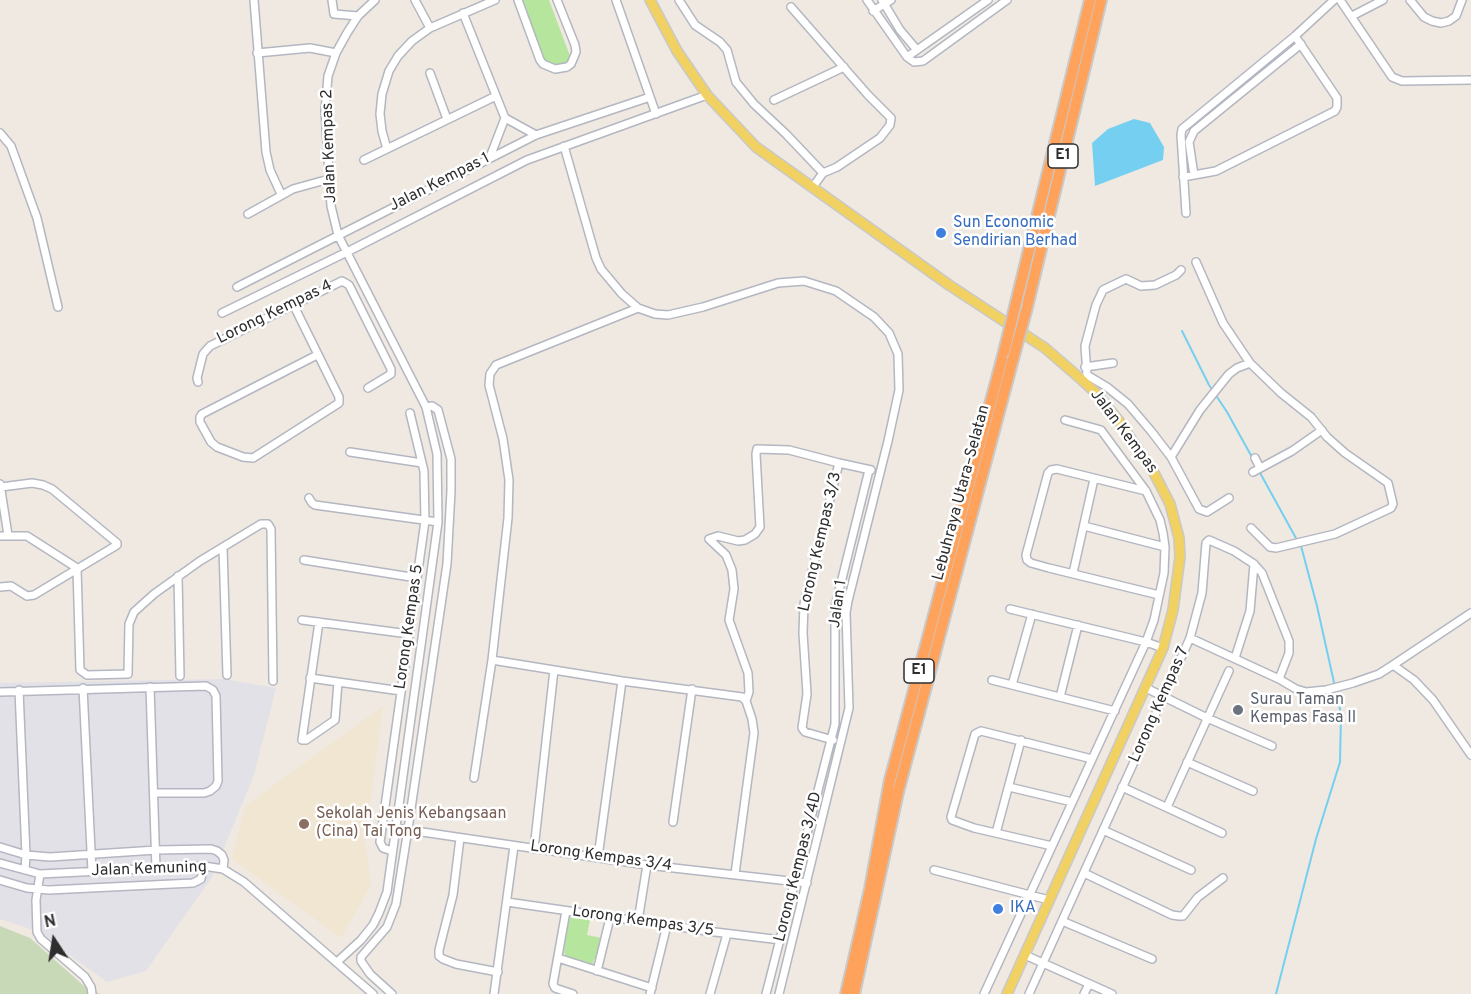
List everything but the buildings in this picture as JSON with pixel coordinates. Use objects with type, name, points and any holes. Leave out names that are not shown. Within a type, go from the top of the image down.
[{"type":"highway","name":"Lebuhraya Utara–Selatan","points":[[846,994],[870,889],[890,780],[1004,352],[1090,0]]},
{"type":"highway","name":"Lebuhraya Utara–Selatan","points":[[854,994],[898,792],[1026,311],[1101,0]]},
{"type":"main road","name":"Jalan Kempas","points":[[651,0],[677,51],[706,95],[756,147],[949,285],[1085,374],[1143,455],[1164,490],[1176,522],[1180,548],[1178,582],[1163,648],[1007,994]]},
{"type":"street","points":[[254,0],[266,152],[270,170],[281,194]]},
{"type":"street","points":[[332,0],[334,14],[358,16]]},
{"type":"street","name":"Jalan Kempas 2","points":[[375,0],[358,16],[336,52],[328,76],[326,92],[328,179],[338,235],[426,407]]},
{"type":"street","points":[[415,0],[430,28]]},
{"type":"street","points":[[387,149],[380,114],[382,94],[389,71],[398,56],[412,41],[430,28],[495,0]]},
{"type":"street","points":[[518,0],[540,60],[543,64],[555,69],[567,68],[572,64],[576,52],[557,0]]},
{"type":"street","points":[[616,0],[656,114]]},
{"type":"street","points":[[679,0],[695,25],[720,42],[727,50],[736,82],[754,104],[823,173]]},
{"type":"street","points":[[867,0],[907,57],[914,62],[923,61],[1007,0]]},
{"type":"street","points":[[873,11],[883,2],[891,0]]},
{"type":"street","points":[[907,57],[987,0]]},
{"type":"street","points":[[1186,213],[1180,135],[1182,129],[1295,36],[1334,0]]},
{"type":"street","points":[[1340,0],[1392,77],[1397,80],[1471,80]]},
{"type":"street","points":[[1352,16],[1383,0]]},
{"type":"street","points":[[1410,0],[1424,17],[1440,22],[1449,21],[1456,16],[1461,0]]},
{"type":"street","points":[[883,2],[900,30],[917,50]]},
{"type":"street","points":[[791,7],[868,95],[890,115],[891,120],[887,131],[880,138],[837,167],[823,173],[812,188]]},
{"type":"street","points":[[463,13],[505,118],[536,135]]},
{"type":"street","points":[[1184,177],[1216,171],[1335,111],[1337,98],[1295,36]]},
{"type":"street","points":[[1194,176],[1189,142],[1194,131],[1301,44]]},
{"type":"street","points":[[257,53],[310,48],[336,52]]},
{"type":"street","points":[[774,100],[844,68]]},
{"type":"street","points":[[430,73],[447,119]]},
{"type":"street","points":[[222,313],[347,252],[526,159],[706,95]]},
{"type":"street","points":[[364,160],[496,96]]},
{"type":"street","name":"Jalan Kempas 1","points":[[237,287],[536,135],[650,97]]},
{"type":"street","points":[[490,157],[505,118]]},
{"type":"street","points":[[0,134],[11,146],[37,218],[58,307]]},
{"type":"street","points":[[564,146],[596,258],[601,268],[622,294],[638,308],[655,314],[668,315],[778,283],[790,281],[818,284],[836,291],[883,324],[893,338],[898,354],[899,390],[846,613],[849,708],[780,994]]},
{"type":"street","points":[[248,214],[281,194],[328,179]]},
{"type":"street","points":[[1196,261],[1223,323],[1250,363],[1281,393],[1311,417],[1345,453],[1388,483],[1393,506],[1335,534],[1276,548],[1270,547],[1251,528]]},
{"type":"street","points":[[1085,374],[1085,346],[1096,305],[1103,290],[1126,279],[1141,286],[1155,285],[1176,275],[1181,270]]},
{"type":"street","name":"Lorong Kempas 4","points":[[198,382],[196,378],[207,348],[342,281],[349,285],[392,372],[368,388]]},
{"type":"street","points":[[293,304],[339,397],[338,406],[253,458],[243,457],[217,447],[211,442],[200,417],[317,355]]},
{"type":"street","points":[[363,313],[375,307]]},
{"type":"street","points":[[474,778],[492,660],[508,518],[509,480],[503,439],[489,386],[490,374],[496,366],[638,308]]},
{"type":"street","points":[[1085,374],[1113,363]]},
{"type":"street","points":[[1171,458],[1211,396],[1233,370],[1250,363]]},
{"type":"street","points":[[1085,374],[1107,387],[1128,404],[1171,458],[1201,511],[1208,512],[1229,498]]},
{"type":"street","points":[[337,962],[361,940],[379,913],[387,892],[438,522],[437,454],[426,407],[435,407],[441,416],[451,459],[447,564],[408,830],[393,912],[382,933],[361,957],[361,964],[364,968],[392,994]]},
{"type":"street","name":"Lorong Kempas 5","points":[[392,851],[383,848],[380,842],[425,521],[422,463],[410,413]]},
{"type":"street","points":[[984,994],[1146,642],[1164,573],[1165,546],[1160,520],[1146,491],[1101,430],[1065,420]]},
{"type":"street","points":[[1253,472],[1292,451],[1322,430]]},
{"type":"street","points":[[735,874],[754,733],[746,701],[749,692],[748,673],[729,620],[734,589],[732,570],[726,555],[709,539],[718,536],[738,541],[745,540],[756,534],[760,527],[757,449],[789,450],[839,463]]},
{"type":"street","points":[[350,452],[422,463]]},
{"type":"street","points":[[1255,458],[1260,468]]},
{"type":"street","name":"Lorong Kempas 3/3","points":[[841,743],[805,732],[802,728],[807,694],[803,633],[804,604],[839,463],[879,473]]},
{"type":"street","points":[[1146,491],[1057,469],[1051,470],[1048,473],[1026,555],[1027,560],[1049,568],[1160,595]]},
{"type":"street","name":"Jalan 1","points":[[831,740],[836,715],[835,607],[869,470]]},
{"type":"street","points":[[1073,573],[1094,479]]},
{"type":"street","points":[[0,587],[10,586],[30,596],[117,545],[116,541],[43,484],[0,485],[4,536],[27,536],[77,568]]},
{"type":"street","points":[[309,498],[315,505],[438,522]]},
{"type":"street","points":[[77,568],[82,673],[87,675],[128,674],[129,624],[132,616],[154,594],[178,576],[261,524],[268,524],[271,529],[275,675],[273,681]]},
{"type":"street","points":[[1084,526],[1165,546]]},
{"type":"street","name":"Lorong Kempas 7","points":[[1029,994],[1190,638],[1202,593],[1207,541],[1213,541],[1254,564]]},
{"type":"street","points":[[223,548],[227,675]]},
{"type":"street","points":[[304,560],[417,579]]},
{"type":"street","points":[[1235,658],[1250,611],[1254,564]]},
{"type":"street","points":[[1254,564],[1264,578],[1290,647],[1279,679]]},
{"type":"street","points":[[178,576],[180,676]]},
{"type":"street","points":[[1010,609],[1163,648]]},
{"type":"street","points":[[1190,638],[1299,690],[1326,690],[1379,674],[1471,613]]},
{"type":"street","points":[[1012,685],[1032,614]]},
{"type":"street","points":[[303,620],[409,634]]},
{"type":"street","points":[[319,622],[302,738],[304,740],[335,720],[338,682]]},
{"type":"street","points":[[1060,697],[1078,626]]},
{"type":"street","points":[[492,660],[622,681],[737,695],[746,701]]},
{"type":"street","points":[[1393,665],[1407,674],[1432,700],[1471,755]]},
{"type":"street","points":[[534,849],[554,670]]},
{"type":"street","points":[[1167,807],[1229,671]]},
{"type":"street","points":[[310,678],[401,691]]},
{"type":"street","points":[[992,680],[1115,711]]},
{"type":"street","points":[[598,857],[622,681]]},
{"type":"street","points":[[0,692],[206,686],[213,690],[216,696],[218,781],[216,786],[204,793],[154,793]]},
{"type":"street","points":[[150,687],[156,869]]},
{"type":"street","points":[[83,688],[92,871]]},
{"type":"street","points":[[1146,688],[1272,746]]},
{"type":"street","points":[[673,822],[692,689]]},
{"type":"street","points":[[19,690],[25,870]]},
{"type":"street","points":[[1052,846],[952,820],[975,734],[978,731],[1021,740],[1092,759]]},
{"type":"street","name":"Lorong Kempas 3/4D","points":[[766,994],[831,740]]},
{"type":"street","points":[[996,833],[1021,740]]},
{"type":"street","points":[[1187,762],[1253,791]]},
{"type":"street","points":[[1009,787],[1072,802]]},
{"type":"street","points":[[1122,787],[1222,833]]},
{"type":"street","name":"Lorong Kempas 3/4","points":[[395,828],[647,865],[807,883]]},
{"type":"street","points":[[1103,830],[1191,870]]},
{"type":"street","points":[[460,838],[453,895],[438,950],[439,956],[456,963],[498,972]]},
{"type":"street","points":[[494,994],[514,846]]},
{"type":"street","points":[[0,847],[26,855],[66,856],[156,850],[218,851],[224,860],[223,868]]},
{"type":"street","name":"Jalan Kemuning","points":[[0,864],[40,874],[204,866],[223,868],[244,882],[373,994]]},
{"type":"street","points":[[638,921],[647,865]]},
{"type":"street","points":[[0,880],[37,889],[196,883],[201,879],[204,866]]},
{"type":"street","points":[[934,870],[1049,900]]},
{"type":"street","points":[[114,871],[114,887]]},
{"type":"street","points":[[1084,873],[1172,915],[1179,916],[1183,916],[1198,897],[1223,878]]},
{"type":"street","points":[[40,874],[37,889],[37,932],[41,939],[85,977],[92,994]]},
{"type":"street","name":"Lorong Kempas 3/5","points":[[507,902],[780,940]]},
{"type":"street","points":[[566,911],[554,985],[555,988],[573,994]]},
{"type":"street","points":[[597,971],[610,918]]},
{"type":"street","points":[[1062,921],[1152,959]]},
{"type":"street","points":[[558,958],[651,991],[667,925]]},
{"type":"street","points":[[710,994],[727,934]]},
{"type":"street","points":[[1025,954],[1112,994]]},
{"type":"street","points":[[1083,994],[1089,984]]},
{"type":"shaded area","points":[[224,679],[276,688],[254,775],[212,877],[146,971],[107,982],[36,931],[0,919],[0,683]]},
{"type":"shaded area","name":"Sekolah Jenis Kebangsaan (Cina) Tai Tong","points":[[383,706],[365,842],[371,885],[341,938],[232,859],[245,806]]},
{"type":"green space","points":[[522,0],[549,0],[570,56],[566,66],[555,69],[545,63]]},
{"type":"green space","points":[[572,916],[590,920],[587,935],[602,938],[597,960],[594,959],[593,965],[567,957],[564,953],[567,921]]},
{"type":"green space","points":[[0,926],[30,938],[84,986],[100,994],[0,994]]},
{"type":"water","points":[[1134,119],[1150,123],[1164,147],[1163,160],[1095,186],[1092,143],[1108,129]]},
{"type":"waterway","points":[[1182,331],[1209,385],[1253,459]]},
{"type":"waterway","points":[[1259,471],[1297,540]]},
{"type":"waterway","points":[[1276,994],[1316,839],[1340,762],[1341,714],[1301,546]]},
{"type":"place","name":"Sun Economic Sendirian Berhad","points":[[941,233]]},
{"type":"place","name":"Surau Taman Kempas Fasa II","points":[[1238,710]]},
{"type":"place","name":"Sekolah Jenis Kebangsaan (Cina) Tai Tong","points":[[304,824]]},
{"type":"place","name":"IKA","points":[[998,909]]}]
